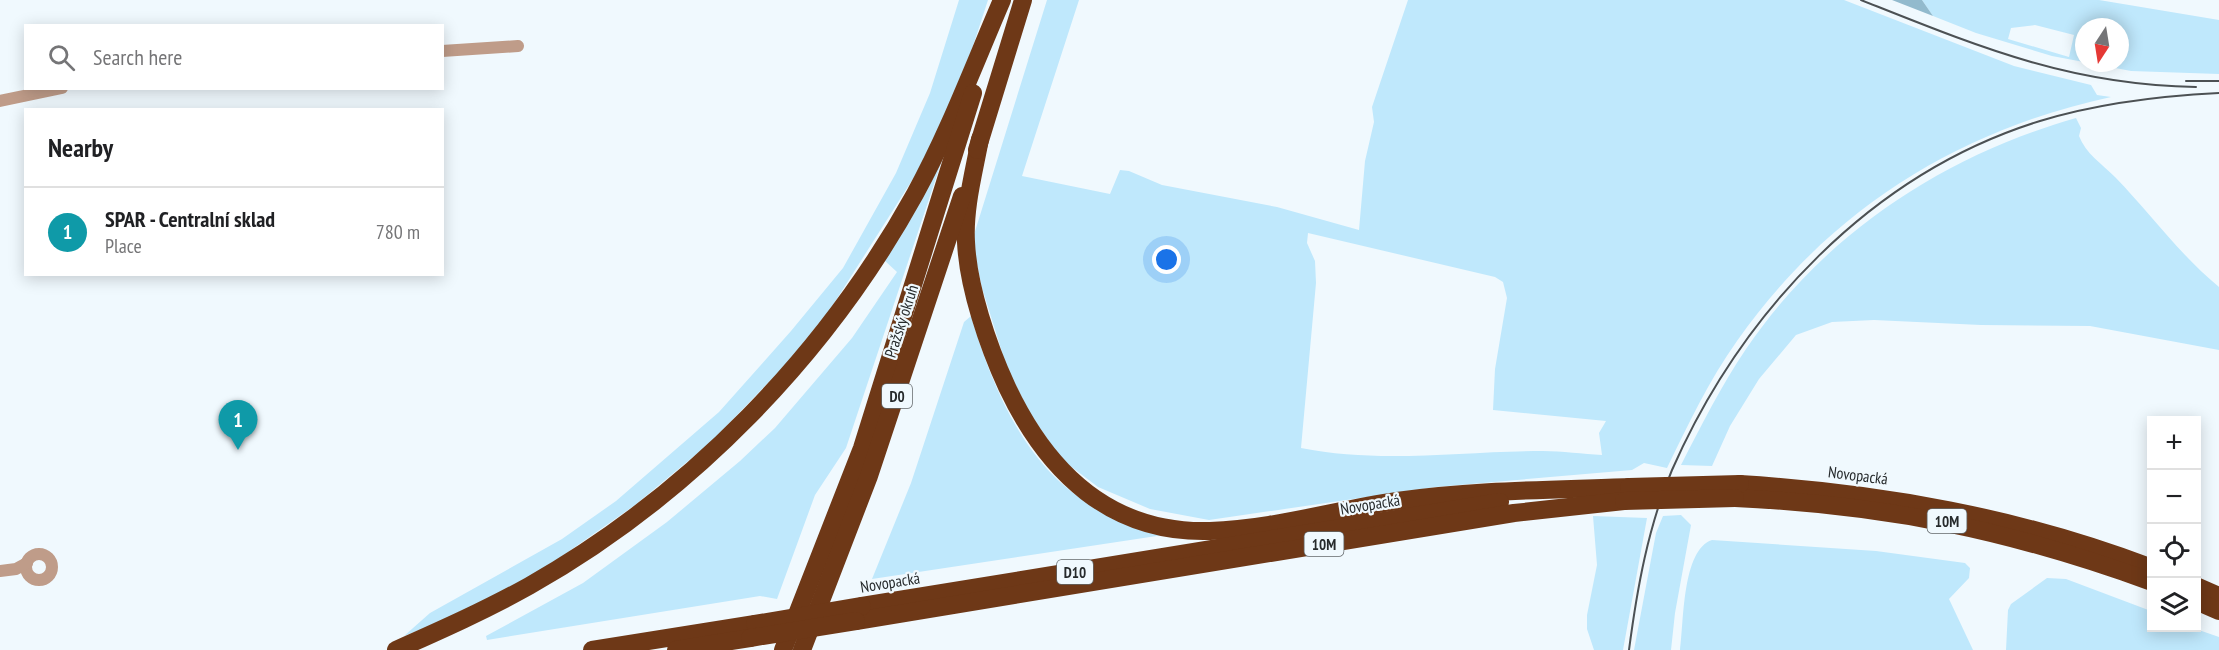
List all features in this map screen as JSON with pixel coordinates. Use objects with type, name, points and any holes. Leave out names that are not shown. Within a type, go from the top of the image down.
[{"type":"highway","name":"Pražský okruh","points":[[783,650],[862,448],[1002,0]]},
{"type":"highway","points":[[396,650],[470,617],[530,586],[609,534],[697,465],[766,398],[836,315],[890,237],[932,161],[1002,0]]},
{"type":"highway","name":"Pražský okruh","points":[[802,650],[869,476],[980,139],[1023,0]]},
{"type":"highway","points":[[980,139],[968,202],[966,241],[974,288],[988,335],[1002,376],[1027,427],[1060,470],[1097,501],[1137,519],[1157,525],[1208,531],[1437,496],[1627,494]]},
{"type":"highway","name":"Novopacká","points":[[592,650],[752,631],[1514,500],[1627,494],[1829,490],[1938,506],[2058,535],[2147,567]]},
{"type":"highway","name":"Novopacká","points":[[1737,491],[1936,519],[2054,548],[2147,581]]},
{"type":"highway","points":[[2201,588],[2219,596]]},
{"type":"highway","points":[[2201,603],[2219,611]]},
{"type":"highway","name":"Novopacká","points":[[682,649],[752,631]]},
{"type":"street","points":[[444,51],[518,46]]},
{"type":"street","points":[[0,101],[52,90]]},
{"type":"street","points":[[0,571],[16,569],[27,562]]},
{"type":"shaded area","points":[[959,0],[988,0],[972,49],[928,155],[831,308],[787,363],[711,442],[635,505],[535,575],[465,612],[404,636],[430,613],[562,539],[616,501],[719,412],[791,331],[843,268],[896,173],[930,93]]},
{"type":"shaded area","points":[[1047,0],[1079,0],[1022,176],[1110,194],[1120,170],[1129,171],[1162,185],[1277,207],[1359,230],[1365,161],[1374,122],[1372,107],[1408,0],[1844,0],[2014,66],[2091,85],[2097,95],[2111,97],[2055,112],[2001,131],[1949,154],[1901,183],[1855,215],[1812,253],[1773,295],[1737,341],[1708,387],[1667,468],[1644,463],[1632,470],[1436,487],[1209,520],[1150,509],[1098,487],[1061,459],[1031,415],[1007,368],[982,288],[972,241]],"holes":[[[1308,233],[1495,277],[1503,282],[1507,298],[1495,369],[1493,410],[1606,421],[1599,433],[1602,455],[1543,451],[1391,456],[1331,453],[1301,448],[1316,283],[1315,261],[1307,243]]]},
{"type":"shaded area","points":[[1892,0],[1922,0],[1933,16]]},
{"type":"shaded area","points":[[1922,0],[2099,0],[2219,20],[2219,74],[2129,71],[2129,18],[2075,18],[2075,60],[2052,56],[1976,33],[1933,16]],"holes":[[[2035,25],[2074,35],[2069,57],[2008,39],[2011,28]]]},
{"type":"shaded area","points":[[2076,118],[2081,128],[2079,136],[2090,153],[2115,177],[2191,261],[2219,287],[2219,350],[2090,326],[1981,325],[1874,320],[1832,322],[1796,335],[1759,379],[1730,426],[1712,466],[1681,465],[1746,349],[1777,308],[1812,270],[1850,235],[1890,205],[1934,177],[1979,154],[2027,134]]},
{"type":"shaded area","points":[[944,154],[846,448],[815,495],[777,599],[760,596],[487,640],[486,636],[583,583],[667,522],[740,461],[775,428],[852,338],[897,272],[884,260]]},
{"type":"shaded area","points":[[971,316],[991,375],[1004,404],[1037,457],[1057,480],[1081,499],[1109,514],[1170,534],[872,579],[911,483],[964,322]]},
{"type":"shaded area","points":[[1681,515],[1691,525],[1675,613],[1671,650],[1634,650],[1656,533],[1663,516]]},
{"type":"shaded area","points":[[1593,516],[1647,518],[1623,650],[1594,650],[1587,629],[1587,615],[1597,565]]},
{"type":"shaded area","points":[[1712,540],[1876,551],[1965,563],[1970,568],[1969,578],[1949,599],[1973,650],[1680,650],[1686,588],[1690,572],[1702,546]]},
{"type":"shaded area","points":[[2047,578],[2066,579],[2147,609],[2147,632],[2201,631],[2219,637],[2219,650],[2006,650],[2008,610],[2011,604]]},
{"type":"railway","points":[[1861,0],[1984,47],[2065,71],[2150,85],[2196,87]]},
{"type":"railway","points":[[2186,81],[2219,81]]},
{"type":"railway","points":[[1629,650],[1644,558],[1656,514],[1672,470],[1701,411],[1735,356],[1775,303],[1819,255],[1868,212],[1921,175],[1979,144],[2040,121],[2084,109],[2151,98],[2219,93]]},
{"type":"place","name":"SPAR - Centralní sklad","points":[[238,450]]}]
